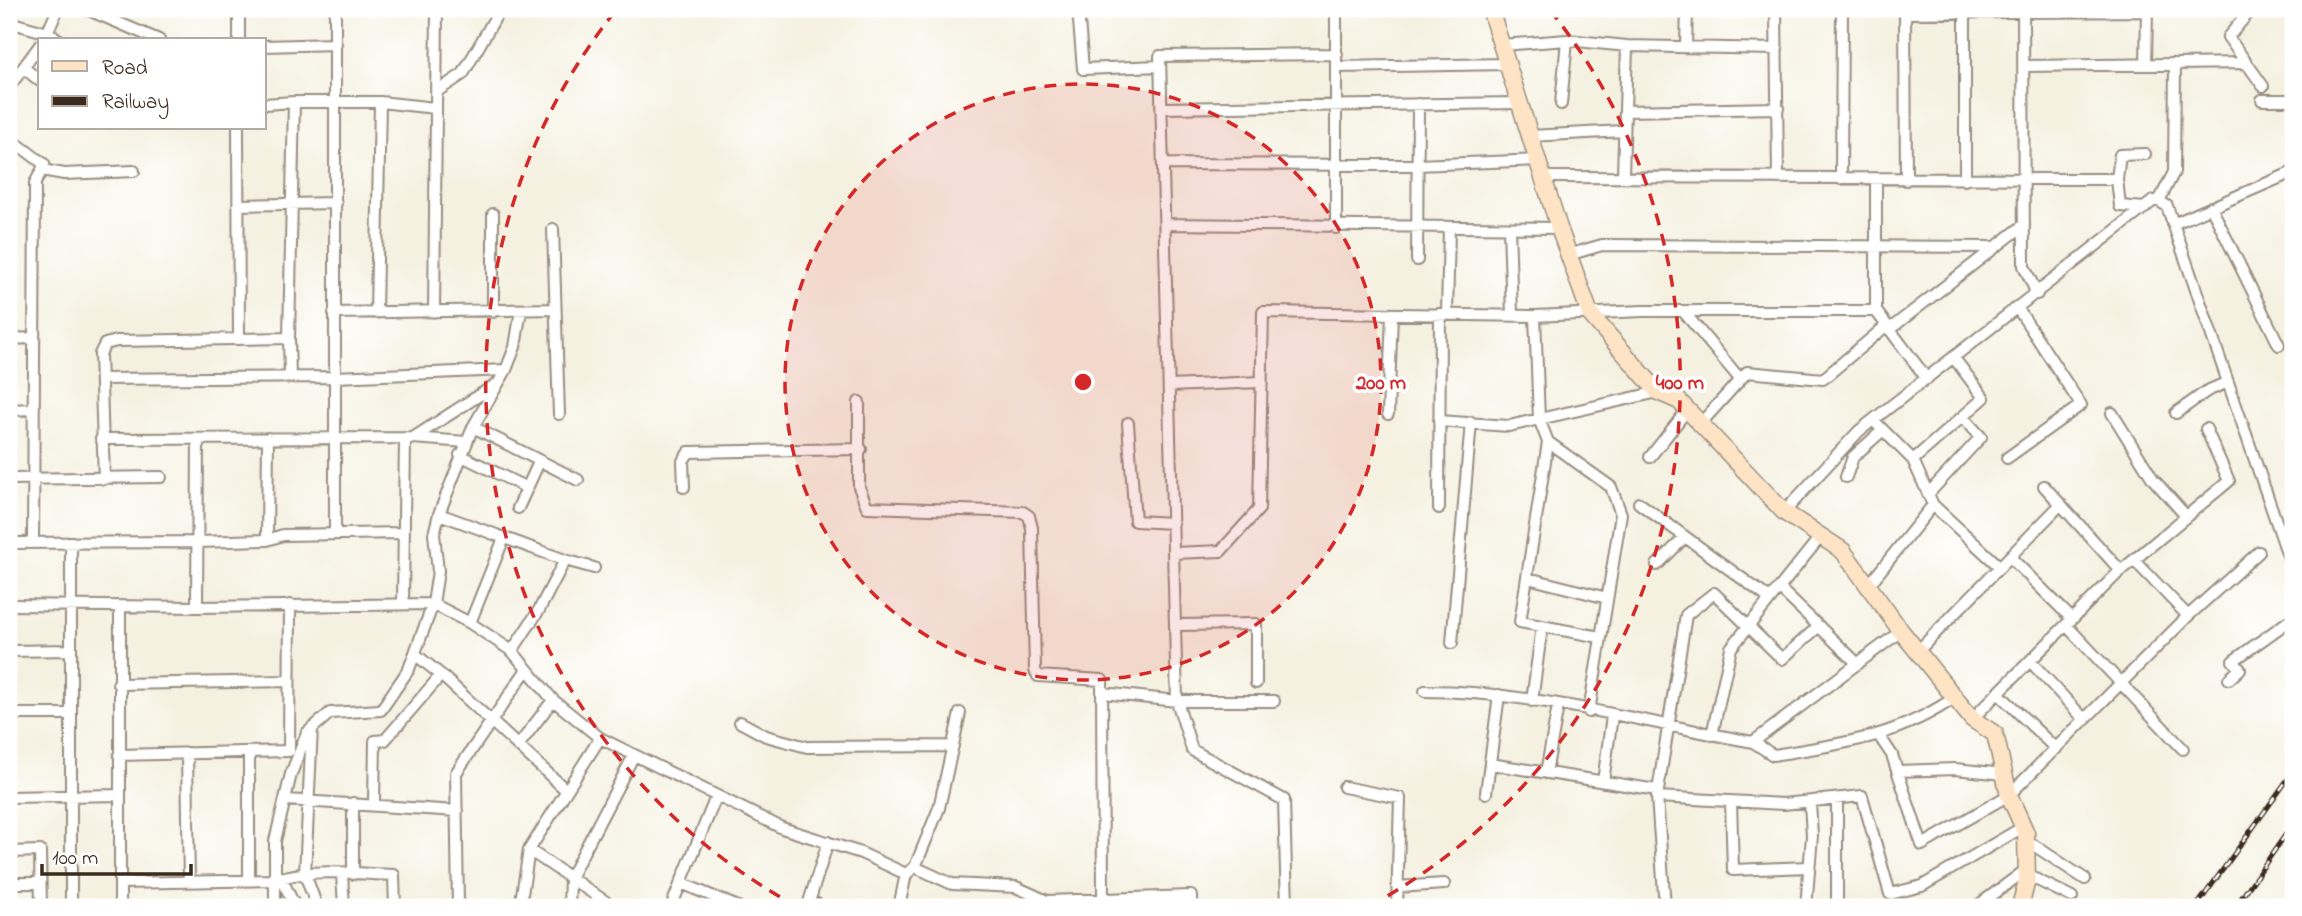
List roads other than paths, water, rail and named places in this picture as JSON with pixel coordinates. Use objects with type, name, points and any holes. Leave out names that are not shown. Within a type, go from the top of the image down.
[{"type":"street","points":[[9,22],[46,37],[58,9]]},
{"type":"street","points":[[86,9],[154,38]]},
{"type":"street","points":[[239,9],[239,38]]},
{"type":"street","points":[[335,9],[335,533]]},
{"type":"street","points":[[434,312],[437,9]]},
{"type":"street","points":[[436,92],[463,74],[500,9]]},
{"type":"street","points":[[1078,9],[1083,69],[1160,66]]},
{"type":"street","points":[[1336,9],[1336,228]]},
{"type":"street","points":[[1490,9],[1559,228],[1590,314],[1658,392],[1679,401],[1784,512],[1843,551],[1900,631],[1957,696],[1972,719],[1995,734],[2009,796],[2024,833],[2026,873],[2020,907]]},
{"type":"street","points":[[1686,45],[1687,9]]},
{"type":"street","points":[[1776,9],[1778,178]]},
{"type":"street","points":[[1841,179],[1842,9]]},
{"type":"street","points":[[2252,9],[2228,37],[2263,86]]},
{"type":"street","points":[[2023,10],[2024,266],[2037,294]]},
{"type":"street","points":[[1906,180],[1905,11],[2147,10],[2146,64]]},
{"type":"street","points":[[1965,11],[1965,180]]},
{"type":"street","points":[[1502,45],[1567,40],[1627,46],[1686,45],[1777,49]]},
{"type":"street","points":[[1561,104],[1567,40]]},
{"type":"street","points":[[266,46],[336,44]]},
{"type":"street","points":[[1623,175],[1627,46]]},
{"type":"street","points":[[9,88],[38,49]]},
{"type":"street","points":[[1287,907],[1284,800],[1192,750],[1177,701],[1160,56],[1337,54]]},
{"type":"street","points":[[2025,66],[2247,63]]},
{"type":"street","points":[[1337,67],[1508,64]]},
{"type":"street","points":[[1784,512],[1873,420],[2145,208],[2159,201],[2174,172],[2175,64]]},
{"type":"street","points":[[24,68],[38,80]]},
{"type":"street","points":[[266,104],[336,100],[435,108]]},
{"type":"street","points":[[2262,100],[2293,100]]},
{"type":"street","points":[[290,378],[294,102]]},
{"type":"street","points":[[376,313],[380,102]]},
{"type":"street","points":[[1162,108],[1519,103]]},
{"type":"street","points":[[1416,260],[1418,104]]},
{"type":"street","points":[[1625,111],[1778,108]]},
{"type":"street","points":[[237,130],[239,339]]},
{"type":"street","points":[[1530,136],[1624,131]]},
{"type":"street","points":[[9,146],[16,143],[22,146],[44,164],[35,183],[33,543]]},
{"type":"street","points":[[2145,153],[2120,155],[2117,179],[2120,206],[2145,208]]},
{"type":"street","points":[[1163,164],[1336,166],[1539,160]]},
{"type":"street","points":[[43,170],[64,174],[134,171]]},
{"type":"street","points":[[2173,224],[2293,172]]},
{"type":"street","points":[[1545,177],[1623,175],[1876,180],[2117,179]]},
{"type":"street","points":[[1876,180],[1876,311],[1927,379]]},
{"type":"street","points":[[2159,201],[2167,206],[2293,570]]},
{"type":"street","points":[[238,205],[336,203]]},
{"type":"street","points":[[2211,208],[2279,345]]},
{"type":"street","points":[[493,312],[494,214]]},
{"type":"street","points":[[1165,224],[1336,228],[1559,228]]},
{"type":"street","points":[[1701,423],[1746,372],[1823,379],[2024,225]]},
{"type":"street","points":[[1438,508],[1439,421],[1449,228]]},
{"type":"street","points":[[1509,228],[1512,314]]},
{"type":"street","points":[[553,229],[559,414]]},
{"type":"street","points":[[1568,255],[1602,245],[1995,247]]},
{"type":"street","points":[[334,313],[555,309]]},
{"type":"street","points":[[2007,458],[2081,405],[2018,309]]},
{"type":"street","points":[[275,907],[278,878],[275,841],[291,774],[307,733],[330,713],[381,710],[409,669],[433,604],[438,571],[434,534],[439,514],[466,442],[506,370],[515,346],[521,310]]},
{"type":"street","points":[[1174,553],[1221,551],[1259,509],[1263,312],[1535,316],[1683,310],[1876,311]]},
{"type":"street","points":[[1683,310],[1740,379]]},
{"type":"street","points":[[1388,414],[1392,315]]},
{"type":"street","points":[[1535,316],[1539,419],[1548,442],[1520,622],[1601,637]]},
{"type":"street","points":[[9,339],[33,338]]},
{"type":"street","points":[[104,479],[100,354],[105,344],[111,341],[289,338]]},
{"type":"street","points":[[1913,460],[1984,398],[1954,358]]},
{"type":"street","points":[[101,379],[290,378],[506,370]]},
{"type":"street","points":[[1170,386],[1260,382]]},
{"type":"street","points":[[2176,413],[2207,391],[2228,382]]},
{"type":"street","points":[[409,438],[498,383]]},
{"type":"street","points":[[1439,421],[1509,426],[1658,392]]},
{"type":"street","points":[[859,402],[859,487],[867,507],[1023,512],[1029,516],[1032,528],[1035,670],[1038,676],[1048,679],[1102,680],[1103,899]]},
{"type":"street","points":[[9,410],[33,410]]},
{"type":"street","points":[[1650,457],[1688,410]]},
{"type":"street","points":[[2112,414],[2153,479],[2186,516]]},
{"type":"street","points":[[1868,586],[1981,437],[1963,417]]},
{"type":"street","points":[[1873,420],[1913,460],[1931,500],[2000,567]]},
{"type":"street","points":[[1452,643],[1471,422]]},
{"type":"street","points":[[1128,423],[1135,521],[1173,523]]},
{"type":"street","points":[[473,427],[579,480]]},
{"type":"street","points":[[1972,719],[2121,571],[2229,481],[2206,429]]},
{"type":"street","points":[[1846,477],[1853,457],[1883,430]]},
{"type":"street","points":[[267,540],[268,438]]},
{"type":"street","points":[[101,439],[409,438],[466,442]]},
{"type":"street","points":[[403,603],[409,438]]},
{"type":"street","points":[[197,607],[198,439]]},
{"type":"street","points":[[1548,442],[1611,487],[1621,514],[1588,712]]},
{"type":"street","points":[[684,487],[683,461],[689,452],[861,449]]},
{"type":"street","points":[[460,455],[527,488]]},
{"type":"street","points":[[518,508],[539,462]]},
{"type":"street","points":[[9,479],[161,477]]},
{"type":"street","points":[[2044,486],[2121,571]]},
{"type":"street","points":[[1639,503],[1770,598]]},
{"type":"street","points":[[1918,651],[2061,504]]},
{"type":"street","points":[[439,514],[594,568]]},
{"type":"street","points":[[9,543],[198,542],[267,540],[283,535],[404,533]]},
{"type":"street","points":[[1712,735],[1731,648],[1821,536]]},
{"type":"street","points":[[1657,565],[1685,537]]},
{"type":"street","points":[[470,623],[503,538]]},
{"type":"street","points":[[71,542],[71,907]]},
{"type":"street","points":[[1880,737],[1892,755],[1922,845],[2009,796],[2189,616],[2259,552]]},
{"type":"street","points":[[2010,557],[2183,749]]},
{"type":"street","points":[[512,651],[539,610],[565,560]]},
{"type":"street","points":[[2134,560],[2189,616]]},
{"type":"street","points":[[1528,578],[1606,598]]},
{"type":"street","points":[[1779,588],[1858,664]]},
{"type":"street","points":[[1665,907],[1657,794],[1686,615],[1714,593],[1782,659],[1819,626]]},
{"type":"street","points":[[9,605],[197,607],[433,604],[470,623],[512,651],[553,700],[600,738],[782,828],[952,884],[1016,887],[1048,901],[1191,896],[1191,907]]},
{"type":"street","points":[[119,755],[289,751],[290,605]]},
{"type":"street","points":[[120,607],[120,907]]},
{"type":"street","points":[[2229,679],[2240,669],[2234,661],[2293,618]]},
{"type":"street","points":[[1175,625],[1256,624],[1256,683]]},
{"type":"street","points":[[1532,701],[1542,626]]},
{"type":"street","points":[[1753,742],[1900,631]]},
{"type":"street","points":[[9,650],[70,650]]},
{"type":"street","points":[[415,654],[566,790]]},
{"type":"street","points":[[2030,661],[2085,720]]},
{"type":"street","points":[[458,907],[456,773],[527,669]]},
{"type":"street","points":[[374,803],[375,741],[385,740],[441,675]]},
{"type":"street","points":[[118,684],[289,681]]},
{"type":"street","points":[[1425,691],[1478,691],[1753,742],[1773,755],[1880,737],[1933,713],[1957,696]]},
{"type":"street","points":[[1103,693],[1177,701],[1274,701]]},
{"type":"street","points":[[1998,693],[2056,749]]},
{"type":"street","points":[[1486,793],[1499,695]]},
{"type":"street","points":[[518,746],[553,700]]},
{"type":"street","points":[[1546,773],[1558,706]]},
{"type":"street","points":[[899,907],[910,871],[939,808],[960,713]]},
{"type":"street","points":[[9,714],[69,714]]},
{"type":"street","points":[[1603,782],[1612,716]]},
{"type":"street","points":[[740,722],[766,736],[807,747],[953,746]]},
{"type":"street","points":[[312,728],[305,874],[317,907]]},
{"type":"street","points":[[520,907],[529,850],[600,738]]},
{"type":"street","points":[[249,752],[249,880]]},
{"type":"street","points":[[187,753],[189,882]]},
{"type":"street","points":[[569,907],[570,878],[634,755]]},
{"type":"street","points":[[1490,764],[1603,782],[1657,794],[1731,802],[1783,804],[1862,796],[1890,894],[1922,886],[2024,833]]},
{"type":"street","points":[[1898,771],[1955,769],[2004,774]]},
{"type":"street","points":[[1344,787],[1400,798],[1397,907]]},
{"type":"street","points":[[9,797],[119,795]]},
{"type":"street","points":[[671,907],[716,797]]},
{"type":"street","points":[[1837,799],[1837,907]]},
{"type":"street","points":[[286,800],[374,803],[457,811]]},
{"type":"street","points":[[1731,802],[1733,870],[1809,867]]},
{"type":"street","points":[[1806,907],[1812,836],[1810,802]]},
{"type":"street","points":[[344,907],[353,803]]},
{"type":"street","points":[[2024,833],[2085,879]]},
{"type":"street","points":[[816,907],[817,904],[809,902],[828,842]]},
{"type":"street","points":[[529,850],[609,907]]},
{"type":"street","points":[[9,852],[40,851],[41,907]]},
{"type":"street","points":[[2026,873],[2072,897]]},
{"type":"street","points":[[1976,907],[2026,873]]},
{"type":"street","points":[[120,883],[249,880],[305,874],[394,875],[395,907]]},
{"type":"street","points":[[278,878],[295,907]]},
{"type":"street","points":[[9,883],[40,883]]},
{"type":"street","points":[[681,883],[738,907]]},
{"type":"street","points":[[1397,887],[1444,884]]},
{"type":"railway","points":[[2196,907],[2293,772]]},
{"type":"railway","points":[[2235,907],[2293,824]]}]
